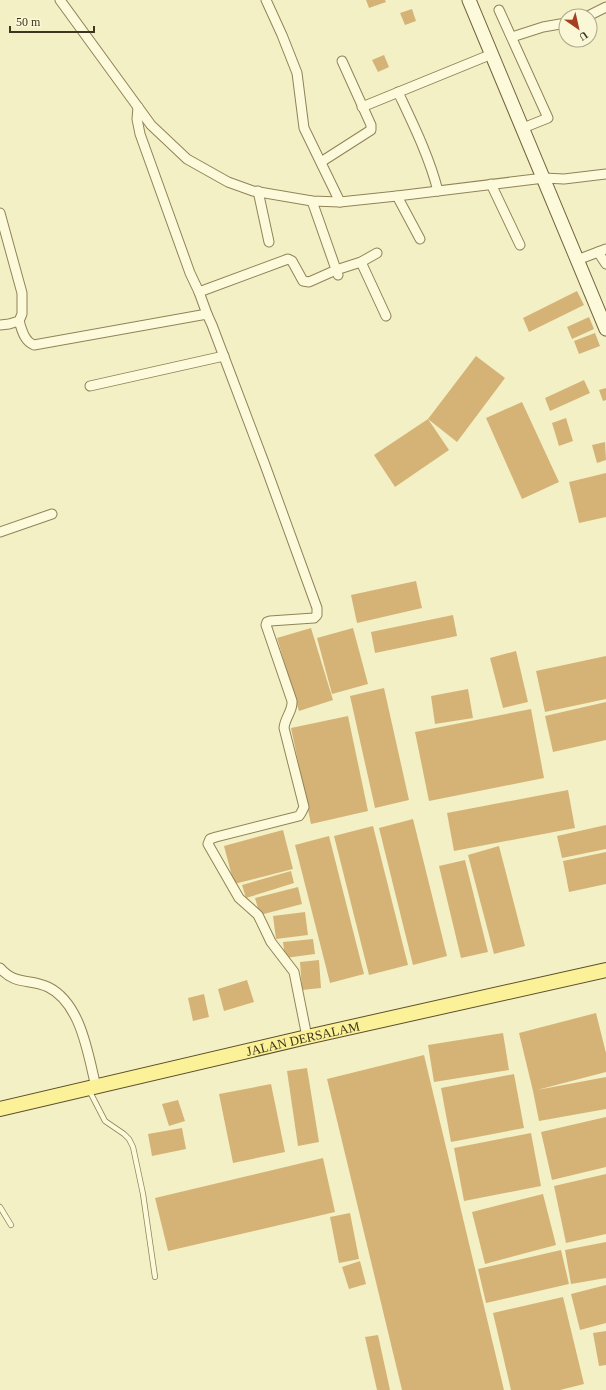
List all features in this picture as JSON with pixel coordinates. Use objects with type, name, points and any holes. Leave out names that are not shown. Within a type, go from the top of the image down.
[{"type":"main road","points":[[469,0],[606,330]]},
{"type":"main road","name":"JALAN DERSALAM","points":[[0,1109],[307,1037],[606,970]]},
{"type":"street","points":[[60,0],[151,125],[187,159],[228,182],[258,192],[312,201],[340,202],[544,178],[564,178],[606,174]]},
{"type":"street","points":[[266,0],[297,73],[304,128],[340,202]]},
{"type":"street","points":[[499,10],[548,118],[523,128]]},
{"type":"street","points":[[512,37],[543,27],[558,24]]},
{"type":"street","points":[[362,107],[492,54]]},
{"type":"street","points":[[320,162],[370,131],[371,127],[342,61]]},
{"type":"street","points":[[398,92],[420,139],[434,175],[438,191]]},
{"type":"street","points":[[138,107],[137,119],[140,134],[190,273],[224,356],[286,520],[317,608],[317,615],[314,618],[270,621],[267,622],[266,625],[292,701],[292,705],[284,721],[284,728],[304,807],[301,814],[299,816],[216,837],[210,839],[208,843],[239,898],[258,915],[271,942],[294,972],[307,1037]]},
{"type":"street","points":[[491,184],[520,245]]},
{"type":"street","points":[[258,192],[268,242]]},
{"type":"street","points":[[398,196],[420,239]]},
{"type":"street","points":[[312,201],[337,273]]},
{"type":"street","points":[[0,213],[4,244],[22,293],[22,314],[19,321],[25,339],[29,343],[34,345],[208,314]]},
{"type":"street","points":[[577,260],[602,250],[606,264]]},
{"type":"street","points":[[199,292],[286,259],[291,260],[305,282],[309,282],[337,273],[377,253]]},
{"type":"street","points":[[360,262],[386,316]]},
{"type":"street","points":[[0,325],[19,321]]},
{"type":"street","points":[[90,386],[224,356]]},
{"type":"street","points":[[0,532],[52,514]]},
{"type":"street","points":[[0,968],[11,978],[47,987],[56,992],[70,1009],[82,1033],[92,1088]]},
{"type":"lane","points":[[92,1088],[102,1118],[124,1134],[129,1139],[133,1147],[143,1194],[155,1277]]},
{"type":"lane","points":[[0,1207],[11,1225]]},
{"type":"building","points":[[366,0],[385,0],[386,2],[369,8]]},
{"type":"building","points":[[412,9],[416,21],[405,25],[400,13]]},
{"type":"building","points":[[384,55],[389,67],[378,72],[372,60]]},
{"type":"building","points":[[577,291],[584,305],[529,332],[523,318]]},
{"type":"building","points":[[589,317],[594,329],[572,339],[567,327]]},
{"type":"building","points":[[595,333],[600,346],[579,354],[574,341]]},
{"type":"building","points":[[476,356],[505,378],[457,442],[428,419]]},
{"type":"building","points":[[584,380],[590,393],[550,411],[545,398]]},
{"type":"building","points":[[606,388],[606,400],[603,401],[599,390]]},
{"type":"building","points":[[522,402],[559,482],[522,499],[486,418]]},
{"type":"building","points":[[566,418],[573,441],[559,446],[552,423]]},
{"type":"building","points":[[428,419],[449,450],[395,487],[374,455]]},
{"type":"building","points":[[605,442],[606,460],[597,463],[592,445]]},
{"type":"building","points":[[606,473],[606,517],[579,523],[569,482]]},
{"type":"building","points":[[416,581],[422,608],[357,623],[351,595]]},
{"type":"building","points":[[453,615],[457,636],[375,653],[371,632]]},
{"type":"building","points":[[311,628],[333,700],[299,711],[277,638]]},
{"type":"building","points":[[353,628],[368,684],[332,694],[317,638]]},
{"type":"building","points":[[516,651],[528,702],[503,708],[490,658]]},
{"type":"building","points":[[606,656],[606,699],[545,712],[536,671]]},
{"type":"building","points":[[384,688],[409,800],[375,808],[350,696]]},
{"type":"building","points":[[468,689],[473,718],[435,724],[431,696]]},
{"type":"building","points":[[606,702],[606,740],[553,752],[545,716]]},
{"type":"building","points":[[531,709],[544,778],[429,801],[415,732]]},
{"type":"building","points":[[348,716],[368,811],[311,824],[291,728]]},
{"type":"building","points":[[568,790],[575,828],[454,851],[447,813]]},
{"type":"building","points":[[413,819],[447,956],[413,965],[379,828]]},
{"type":"building","points":[[606,825],[606,849],[562,858],[557,836]]},
{"type":"building","points":[[373,826],[408,965],[369,975],[334,836]]},
{"type":"building","points":[[283,830],[293,869],[234,884],[224,846]]},
{"type":"building","points":[[329,836],[364,974],[330,983],[295,845]]},
{"type":"building","points":[[499,846],[525,946],[494,954],[468,855]]},
{"type":"building","points":[[606,852],[606,884],[569,892],[563,861]]},
{"type":"building","points":[[465,860],[488,952],[461,958],[439,866]]},
{"type":"building","points":[[291,871],[294,883],[246,898],[242,885]]},
{"type":"building","points":[[298,887],[302,904],[260,915],[255,898]]},
{"type":"building","points":[[305,912],[308,935],[276,939],[273,916]]},
{"type":"building","points":[[313,939],[315,954],[285,958],[283,942]]},
{"type":"building","points":[[319,960],[321,988],[302,990],[300,962]]},
{"type":"building","points":[[247,980],[254,1002],[224,1011],[218,989]]},
{"type":"building","points":[[204,994],[209,1017],[193,1021],[188,998]]},
{"type":"building","points":[[596,1013],[606,1053],[606,1072],[537,1090],[606,1077],[606,1109],[539,1121],[519,1033]]},
{"type":"building","points":[[503,1033],[509,1070],[434,1082],[428,1045]]},
{"type":"building","points":[[424,1055],[504,1390],[402,1390],[327,1079]]},
{"type":"building","points":[[307,1068],[319,1142],[298,1146],[287,1071]]},
{"type":"building","points":[[514,1074],[524,1128],[451,1142],[441,1088]]},
{"type":"building","points":[[271,1084],[285,1152],[233,1163],[219,1094]]},
{"type":"building","points":[[178,1100],[185,1121],[169,1126],[162,1104]]},
{"type":"building","points":[[606,1117],[606,1167],[552,1180],[541,1132]]},
{"type":"building","points":[[182,1128],[186,1149],[152,1156],[148,1134]]},
{"type":"building","points":[[531,1133],[541,1186],[464,1201],[454,1148]]},
{"type":"building","points":[[323,1158],[335,1212],[168,1251],[155,1198]]},
{"type":"building","points":[[606,1174],[606,1234],[566,1243],[554,1186]]},
{"type":"building","points":[[543,1194],[556,1245],[485,1264],[472,1212]]},
{"type":"building","points":[[350,1213],[359,1259],[339,1263],[330,1217]]},
{"type":"building","points":[[606,1242],[606,1278],[571,1284],[565,1250]]},
{"type":"building","points":[[561,1250],[569,1284],[486,1303],[478,1269]]},
{"type":"building","points":[[360,1261],[366,1284],[349,1289],[342,1267]]},
{"type":"building","points":[[606,1285],[606,1323],[580,1330],[571,1294]]},
{"type":"building","points":[[563,1297],[584,1384],[560,1390],[511,1390],[493,1313]]},
{"type":"building","points":[[606,1331],[606,1365],[599,1366],[593,1333]]},
{"type":"building","points":[[378,1335],[390,1390],[377,1390],[365,1337]]}]
